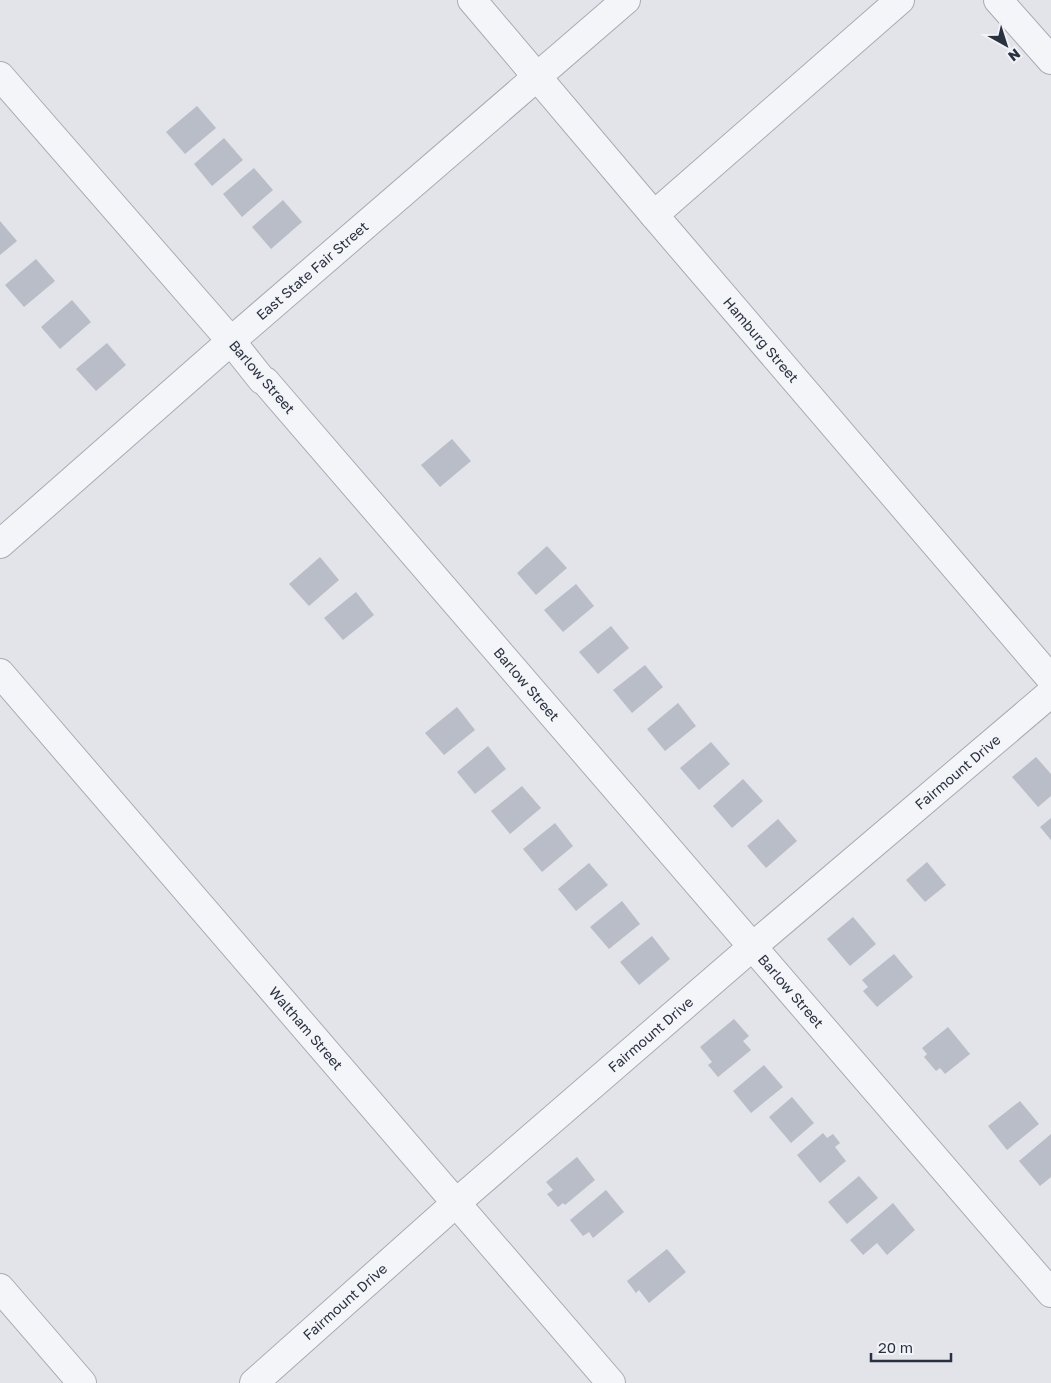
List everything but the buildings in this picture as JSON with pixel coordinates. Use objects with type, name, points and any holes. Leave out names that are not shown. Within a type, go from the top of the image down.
[{"type":"street","name":"Hamburg Street","points":[[472,0],[1051,679]]},
{"type":"street","name":"East State Fair Street","points":[[0,544],[231,341],[626,0]]},
{"type":"street","points":[[654,215],[900,0]]},
{"type":"street","points":[[998,0],[1051,60]]},
{"type":"street","name":"Barlow Street","points":[[0,76],[231,341],[262,380],[266,381],[1051,1293]]},
{"type":"street","name":"Waltham Street","points":[[0,673],[611,1383]]},
{"type":"street","name":"Fairmount Drive","points":[[254,1383],[456,1202],[1051,693]]},
{"type":"street","points":[[0,1288],[82,1383]]}]
